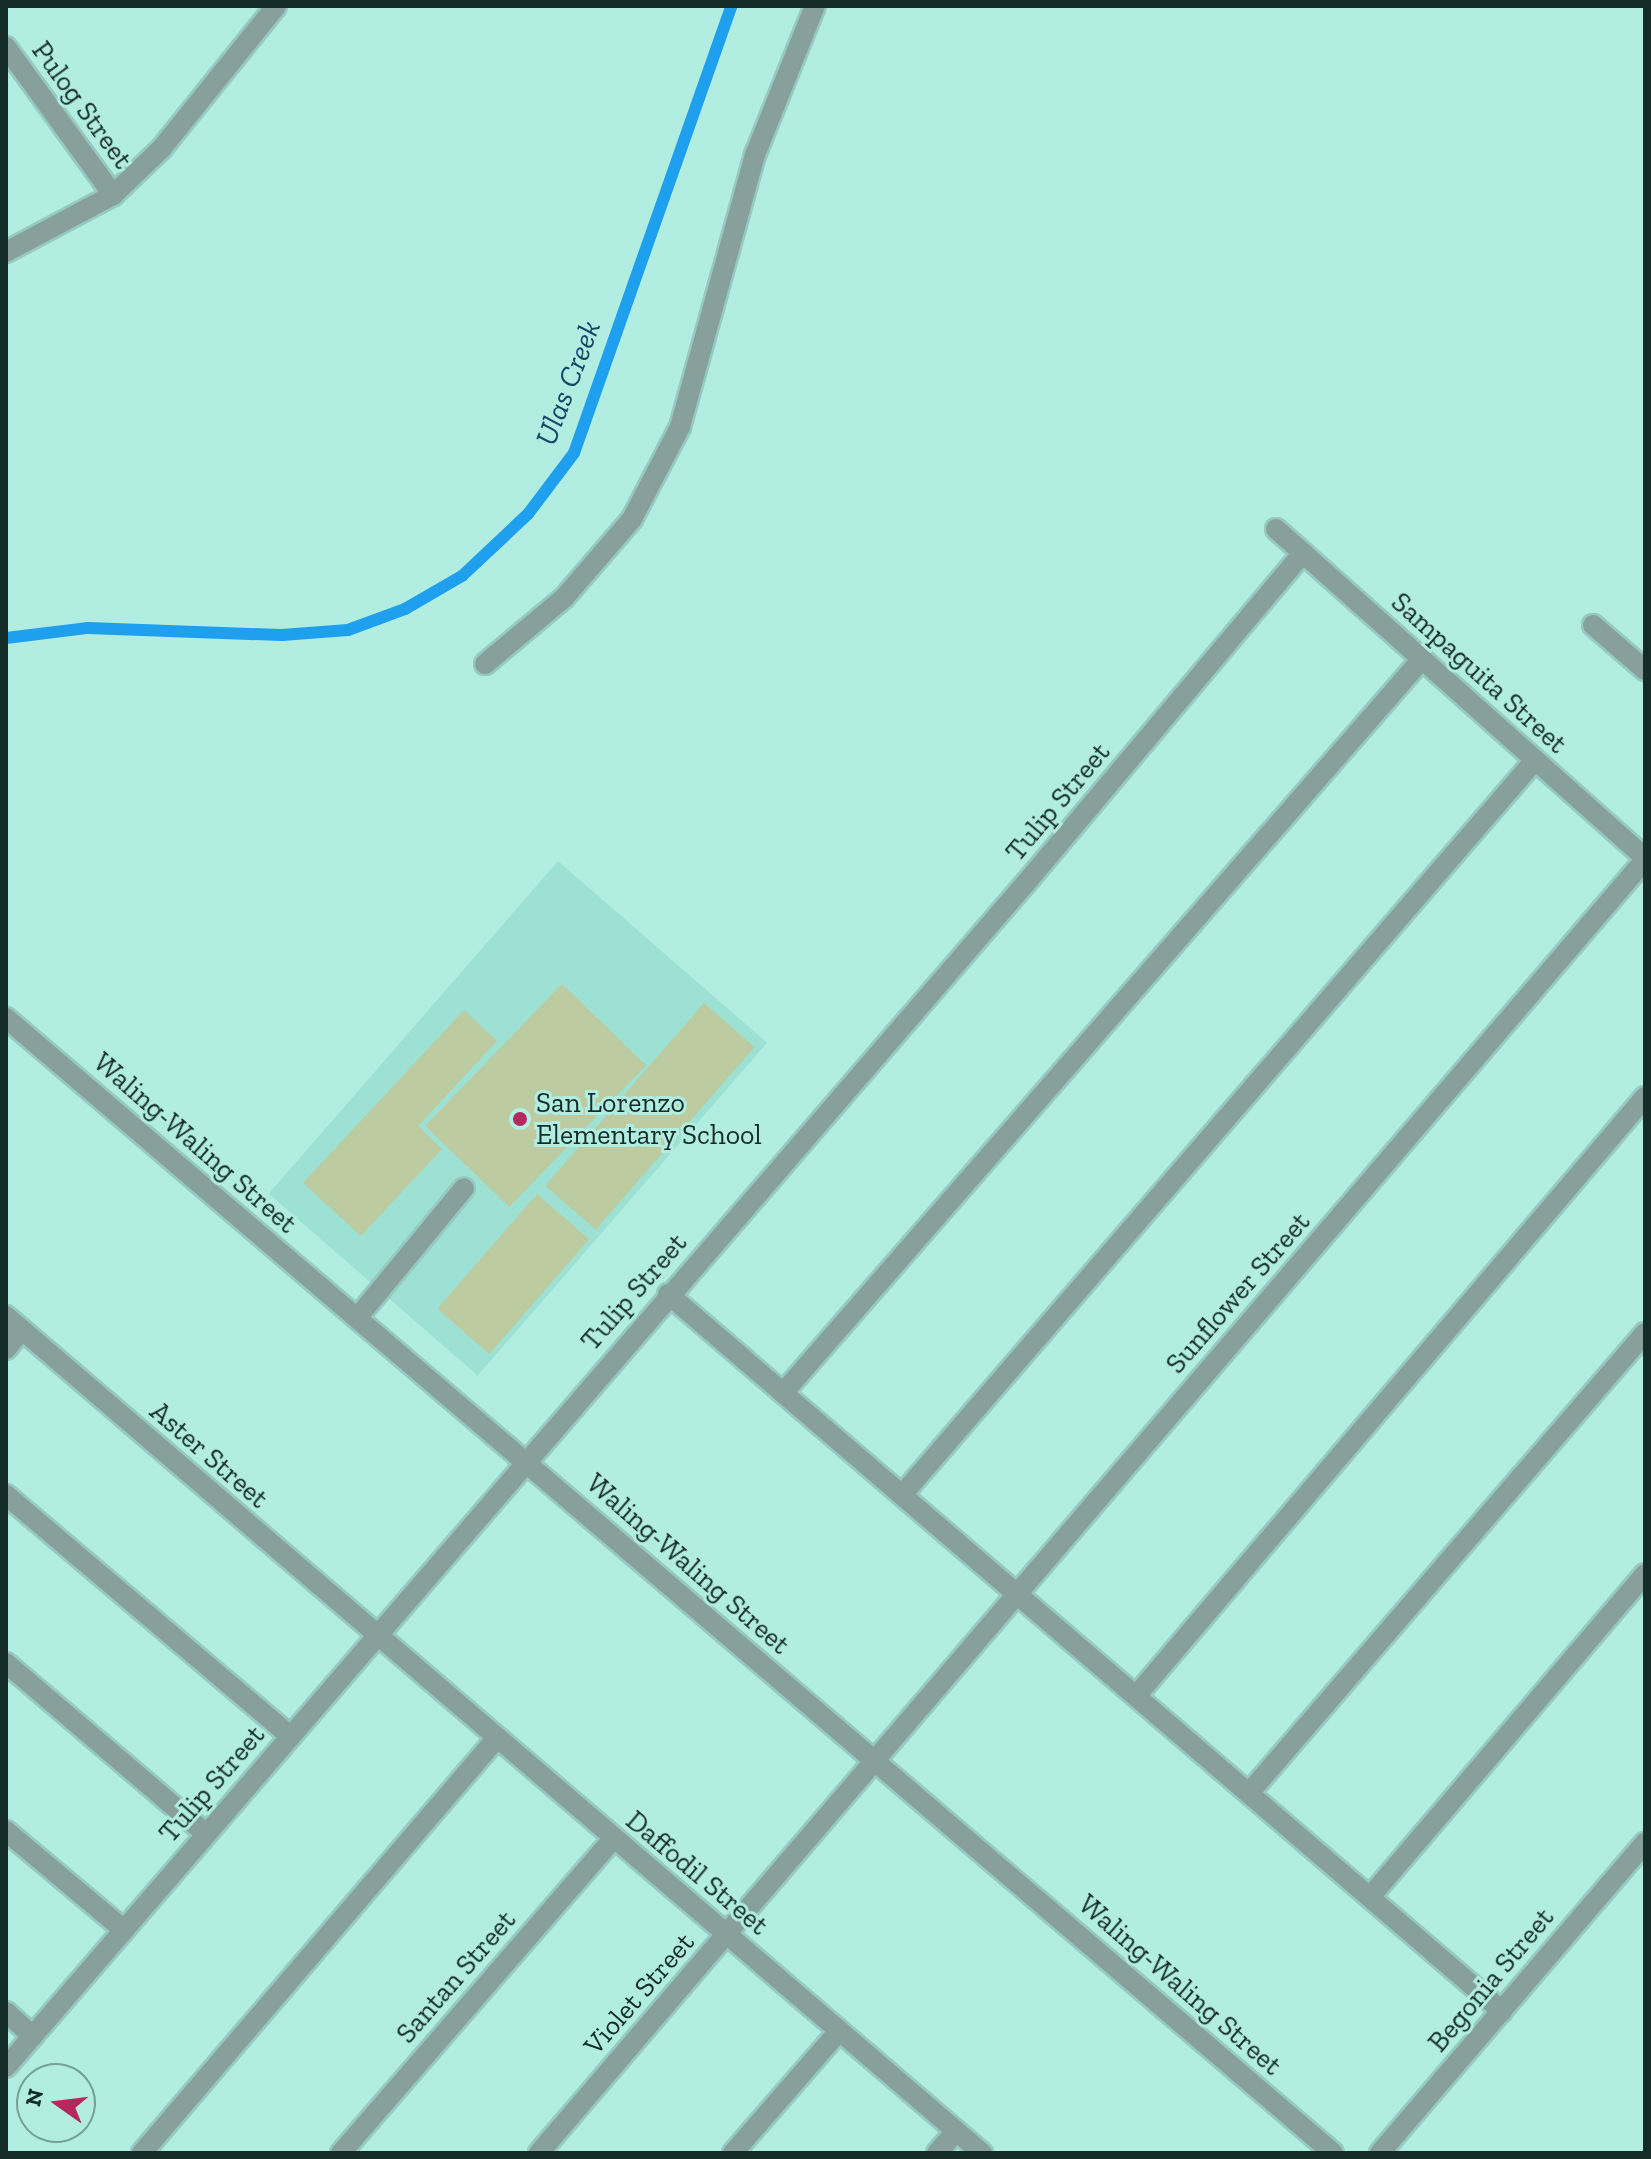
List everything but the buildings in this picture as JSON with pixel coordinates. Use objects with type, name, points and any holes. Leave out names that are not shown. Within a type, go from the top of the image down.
[{"type":"street","points":[[6,252],[113,195],[162,148],[276,6]]},
{"type":"street","points":[[485,664],[564,598],[632,519],[680,427],[755,155],[815,6]]},
{"type":"street","name":"Pulog Street","points":[[6,47],[113,195]]},
{"type":"street","name":"Sampaguita Street","points":[[1276,529],[1645,859]]},
{"type":"street","name":"Tulip Street","points":[[6,2067],[668,1294],[1006,907],[1303,553]]},
{"type":"street","points":[[1593,625],[1645,670]]},
{"type":"street","points":[[783,1393],[1422,659]]},
{"type":"street","points":[[902,1495],[1535,760]]},
{"type":"street","name":"Sunflower Street","points":[[875,1761],[1645,859]]},
{"type":"street","name":"Waling-Waling Street","points":[[6,1018],[1333,2153]]},
{"type":"street","points":[[1136,1696],[1645,1097]]},
{"type":"street","points":[[357,1318],[464,1188]]},
{"type":"street","points":[[668,1294],[1502,2011]]},
{"type":"street","name":"Aster Street","points":[[6,1316],[375,1636]]},
{"type":"street","points":[[6,1349],[22,1330]]},
{"type":"street","points":[[1249,1793],[1645,1333]]},
{"type":"street","points":[[6,1495],[290,1736]]},
{"type":"street","points":[[1370,1897],[1645,1574]]},
{"type":"street","name":"Daffodil Street","points":[[375,1636],[982,2153]]},
{"type":"street","points":[[6,1663],[206,1834]]},
{"type":"street","points":[[142,2153],[496,1739]]},
{"type":"street","name":"Violet Street","points":[[539,2153],[875,1761]]},
{"type":"street","points":[[6,1831],[124,1930]]},
{"type":"street","name":"Santan Street","points":[[341,2153],[613,1839]]},
{"type":"street","name":"Begonia Street","points":[[1380,2153],[1645,1843]]},
{"type":"street","points":[[6,2012],[33,2036]]},
{"type":"street","points":[[733,2153],[839,2031]]},
{"type":"street","points":[[937,2153],[956,2131]]},
{"type":"shaded area","name":"San Lorenzo Elementary School","points":[[558,861],[767,1043],[478,1376],[269,1194]]},
{"type":"waterway","name":"Ulas Creek","points":[[6,638],[88,628],[282,635],[348,630],[405,609],[462,576],[528,514],[574,453],[731,6]]},
{"type":"place","name":"San Lorenzo Elementary School","points":[[520,1119]]}]
